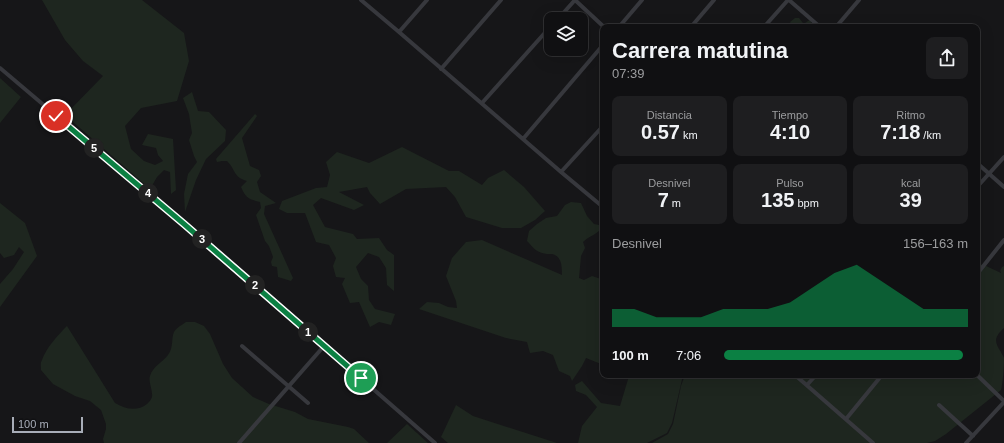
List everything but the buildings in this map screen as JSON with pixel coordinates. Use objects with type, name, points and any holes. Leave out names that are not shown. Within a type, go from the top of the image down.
[{"type":"street","points":[[361,0],[600,204]]},
{"type":"street","points":[[399,32],[427,0]]},
{"type":"street","points":[[441,69],[501,0]]},
{"type":"street","points":[[564,12],[575,0],[601,24]]},
{"type":"street","points":[[622,24],[642,0]]},
{"type":"street","points":[[693,24],[714,0]]},
{"type":"street","points":[[767,24],[789,0],[817,24]]},
{"type":"street","points":[[839,24],[859,0]]},
{"type":"street","points":[[482,103],[544,34]]},
{"type":"street","points":[[523,139],[600,49]]},
{"type":"street","points":[[0,68],[184,224],[435,443]]},
{"type":"street","points":[[561,172],[600,129]]},
{"type":"street","points":[[980,184],[1004,156]]},
{"type":"street","points":[[980,166],[1004,186]]},
{"type":"street","points":[[980,270],[1004,240]]},
{"type":"street","points":[[242,346],[308,403]]},
{"type":"street","points":[[239,443],[324,346]]},
{"type":"street","points":[[798,378],[873,443]]},
{"type":"street","points":[[807,386],[814,378]]},
{"type":"street","points":[[846,419],[880,378]]},
{"type":"street","points":[[966,443],[1004,402],[980,378]]},
{"type":"street","points":[[939,405],[973,436]]},
{"type":"shaded area","points":[[42,0],[142,0],[184,33],[189,61],[177,101],[141,108],[125,126],[131,149],[144,161],[155,165],[163,161],[158,155],[156,148],[142,145],[148,134],[173,139],[176,190],[171,194],[170,172],[164,170],[157,177],[150,189],[65,115],[103,76],[83,61],[65,40]]},
{"type":"shaded area","points":[[795,18],[799,18],[803,23],[810,20],[812,24],[791,24],[790,22]]},
{"type":"shaded area","points":[[0,78],[21,97],[0,123]]},
{"type":"shaded area","points":[[192,92],[198,111],[209,112],[226,130],[225,141],[206,159],[196,180],[185,212],[184,194],[188,174],[197,162],[189,140],[192,133],[189,114],[183,98]]},
{"type":"shaded area","points":[[255,114],[257,116],[242,138],[250,166],[259,170],[261,176],[257,182],[260,192],[276,203],[265,206],[264,214],[293,278],[291,281],[278,277],[277,267],[272,266],[271,262],[273,257],[269,246],[265,241],[256,215],[261,208],[260,202],[250,199],[244,194],[241,187],[247,181],[237,175],[227,161],[217,162],[216,159]]},
{"type":"shaded area","points":[[402,147],[449,171],[459,171],[482,185],[488,178],[504,170],[524,187],[545,211],[535,220],[521,228],[502,228],[466,217],[455,197],[446,187],[406,189],[380,204],[370,193],[367,187],[339,192],[364,205],[354,210],[321,198],[313,205],[325,227],[353,234],[357,239],[379,238],[387,250],[394,255],[394,291],[387,285],[386,268],[379,257],[368,253],[356,267],[361,279],[368,286],[369,300],[375,309],[395,314],[391,325],[379,322],[370,327],[359,302],[350,303],[342,284],[345,278],[336,277],[333,266],[336,258],[329,245],[316,242],[305,213],[287,213],[279,209],[282,201],[316,188],[327,187],[330,175],[326,162],[337,152],[369,163]]},
{"type":"shaded area","points":[[571,202],[581,203],[587,216],[594,224],[600,226],[600,230],[583,242],[585,248],[581,256],[579,278],[584,280],[592,276],[600,279],[600,364],[586,358],[572,381],[570,376],[559,371],[553,355],[543,351],[530,353],[527,342],[506,338],[419,309],[427,302],[439,303],[448,307],[457,308],[456,301],[446,276],[452,258],[466,242],[482,240],[562,275],[561,262],[558,257],[552,254],[544,254],[540,252],[527,241],[529,231],[546,218],[557,216],[565,205]]},
{"type":"shaded area","points":[[0,203],[25,223],[37,256],[0,307],[0,284],[13,269],[24,252],[19,247],[14,255],[4,258],[0,253]]},
{"type":"shaded area","points":[[980,264],[1001,273],[1000,271],[1004,266],[1004,328],[998,334],[996,340],[1004,358],[1001,390],[935,441],[927,443],[652,443],[668,434],[673,424],[684,378],[980,378]]},
{"type":"shaded area","points":[[186,322],[195,322],[204,326],[210,334],[223,364],[232,378],[253,397],[269,404],[295,412],[308,419],[354,429],[369,443],[104,443],[103,439],[106,424],[101,410],[90,401],[75,396],[53,384],[41,370],[41,362],[46,351],[67,326],[115,403],[131,409],[139,408],[151,400],[151,373],[170,352],[174,332],[178,327]]},
{"type":"shaded area","points":[[628,378],[682,378],[672,423],[667,433],[647,443],[578,443],[582,426],[597,407],[586,395],[576,391],[575,385],[582,381],[601,403],[620,406]]},
{"type":"shaded area","points":[[456,405],[473,416],[557,443],[448,443],[441,437]]},
{"type":"shaded area","points":[[407,424],[428,443],[387,443]]},
{"type":"route","points":[[56,116],[184,224],[361,378]]}]
